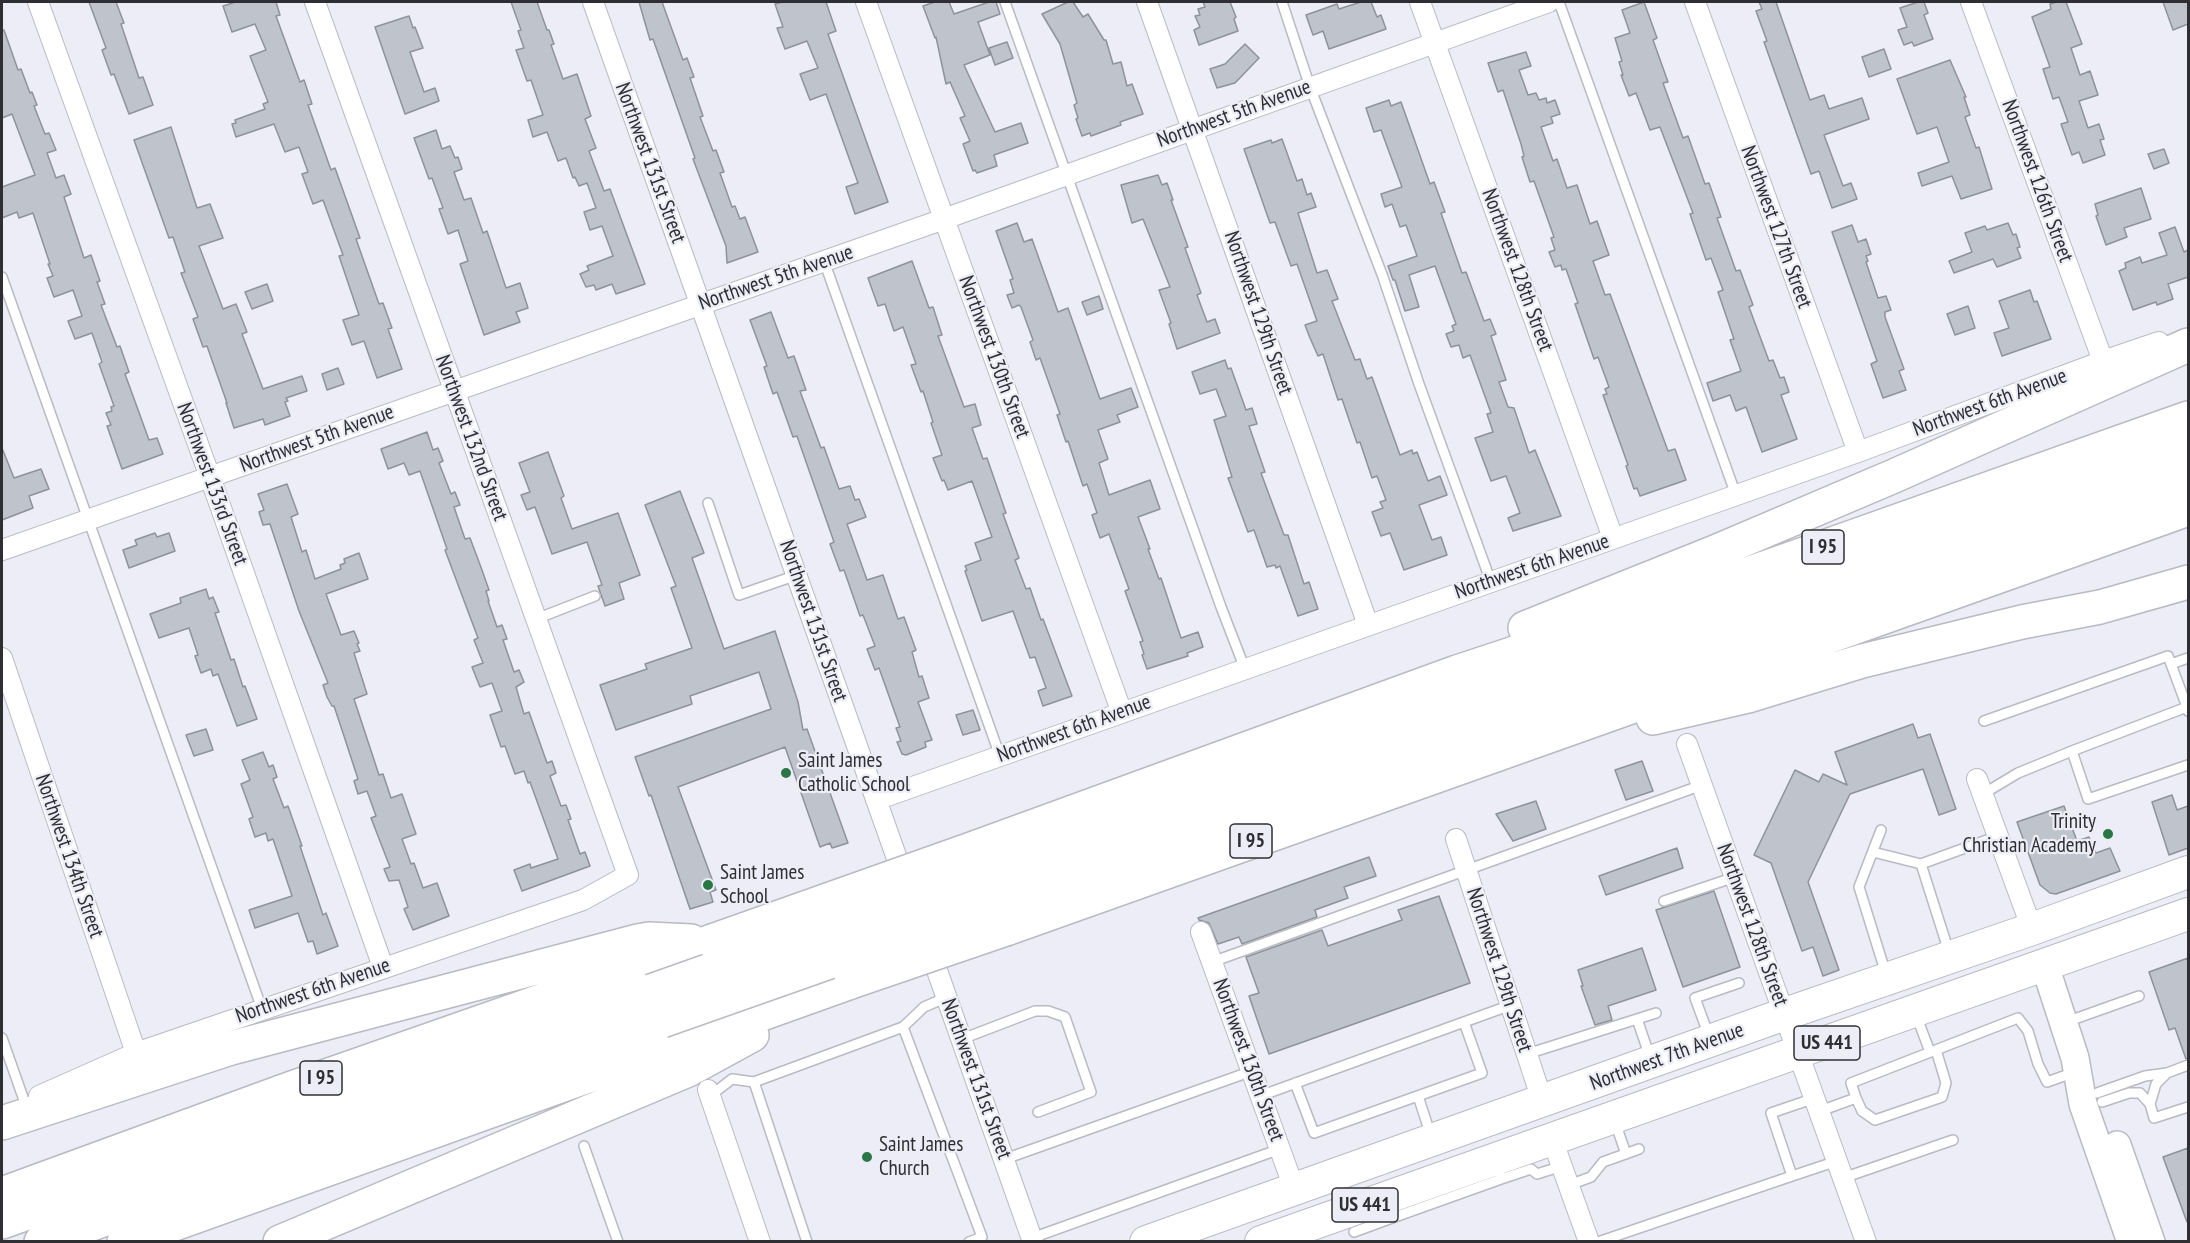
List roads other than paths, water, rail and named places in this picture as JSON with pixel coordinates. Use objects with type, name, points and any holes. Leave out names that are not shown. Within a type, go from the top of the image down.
[{"type":"highway","points":[[1457,672],[1502,637],[1747,539],[2082,394],[2188,345]]},
{"type":"highway","name":"I 95","points":[[2,1194],[292,1088],[671,1028],[852,982],[992,888],[1457,672],[1671,601],[2188,418]]},
{"type":"highway","points":[[42,1242],[671,1028],[992,888],[2188,447]]},
{"type":"highway","points":[[992,888],[2188,480]]},
{"type":"highway","name":"I 95","points":[[671,1028],[649,939],[712,942],[992,888],[1496,754],[2188,509]]},
{"type":"highway","points":[[1496,754],[1748,696],[1862,661],[2022,622],[2100,607],[2188,582]]},
{"type":"highway","points":[[13,1113],[231,1048],[671,1028]]},
{"type":"highway","points":[[2,1222],[671,1028]]},
{"type":"highway","points":[[280,1242],[671,1028]]},
{"type":"highway","name":"I 95","points":[[124,1242],[671,1028]]},
{"type":"main road","name":"Northwest 7th Avenue","points":[[1146,1242],[2188,872]]},
{"type":"main road","name":"Northwest 7th Avenue","points":[[1261,1242],[1310,1233],[1498,1169],[1561,1163],[1614,1118],[2188,914]]},
{"type":"main road","points":[[1925,1008],[1942,983],[2001,961],[2016,950],[2032,929]]},
{"type":"main road","points":[[1561,1163],[1555,1130],[1566,1110],[1595,1083]]},
{"type":"main road","points":[[1498,1169],[1520,1131],[1542,1100]]},
{"type":"main road","points":[[1310,1233],[1307,1213],[1314,1200],[1327,1186],[1352,1168]]},
{"type":"street","name":"Northwest 133rd Street","points":[[38,2],[210,477],[383,967]]},
{"type":"street","name":"Northwest 132nd Street","points":[[315,2],[628,875]]},
{"type":"street","name":"Northwest 131st Street","points":[[592,2],[1032,1240]]},
{"type":"street","name":"Northwest 130th Street","points":[[866,2],[1122,712]]},
{"type":"street","name":"Northwest 129th Street","points":[[1148,2],[1368,625]]},
{"type":"street","name":"Northwest 128th Street","points":[[1420,2],[1613,538]]},
{"type":"street","name":"Northwest 5th Avenue","points":[[2,550],[944,219],[1549,2]]},
{"type":"street","name":"Northwest 127th Street","points":[[1695,2],[1858,452]]},
{"type":"street","name":"Northwest 126th Street","points":[[1971,2],[2103,361]]},
{"type":"street","name":"Northwest 6th Avenue","points":[[876,800],[1858,452],[2103,361],[2188,333]]},
{"type":"street","name":"Northwest 134th Street","points":[[2,658],[136,1053]]},
{"type":"street","name":"Northwest 128th Street","points":[[1687,744],[1866,1242]]},
{"type":"street","points":[[1980,787],[2032,929]]},
{"type":"street","name":"Northwest 129th Street","points":[[1456,839],[1542,1100]]},
{"type":"street","name":"Northwest 6th Avenue","points":[[2,1117],[136,1053],[583,900],[628,875]]},
{"type":"street","name":"Northwest 130th Street","points":[[1201,932],[1294,1188]]},
{"type":"street","points":[[2045,966],[2077,1065],[2083,1104],[2131,1242]]},
{"type":"street","points":[[671,1028],[760,1242]]},
{"type":"street","points":[[2077,1065],[2099,1097],[2151,1242]]},
{"type":"street","points":[[1561,1163],[1589,1242]]},
{"type":"lane","points":[[1005,2],[1221,608],[1245,669]]},
{"type":"lane","points":[[1282,2],[1310,87],[1383,277],[1491,582]]},
{"type":"lane","points":[[1559,2],[1736,495]]},
{"type":"lane","points":[[824,261],[1000,756]]},
{"type":"lane","points":[[2,277],[262,1009]]},
{"type":"lane","points":[[708,503],[739,595],[797,575]]},
{"type":"lane","points":[[536,619],[595,596]]},
{"type":"lane","points":[[1980,787],[2072,751],[2188,710],[2168,656],[1984,721]]},
{"type":"lane","points":[[2171,664],[2188,658]]},
{"type":"lane","points":[[2072,751],[2088,799],[2188,765]]},
{"type":"lane","points":[[1212,962],[1467,872],[1702,785]]},
{"type":"lane","points":[[1881,830],[1860,887],[1887,979]]},
{"type":"lane","points":[[1873,852],[1921,864],[1998,836]]},
{"type":"lane","points":[[1921,864],[1950,957]]},
{"type":"lane","points":[[1664,901],[1735,877]]},
{"type":"lane","points":[[1711,1041],[1695,998],[1739,983]]},
{"type":"lane","points":[[2064,1023],[2139,996]]},
{"type":"lane","points":[[671,1028],[732,1079],[754,1082],[903,1027],[924,1007],[947,997]]},
{"type":"lane","points":[[1260,1096],[1510,1005]]},
{"type":"lane","points":[[1925,1008],[1933,1051],[1946,1083],[1942,1097],[1875,1120],[1862,1111],[1851,1083],[1933,1051],[2018,1018],[2028,1031],[2038,1064],[2047,1082],[2077,1065]]},
{"type":"lane","points":[[962,1039],[1035,1011],[1048,1011],[1065,1017],[1091,1092],[1038,1112]]},
{"type":"lane","points":[[1527,1054],[1656,1013]]},
{"type":"lane","points":[[1637,1019],[1652,1062]]},
{"type":"lane","points":[[1295,1083],[1314,1133],[1482,1073],[1464,1022]]},
{"type":"lane","points":[[903,1027],[982,1237],[969,1242]]},
{"type":"lane","points":[[2,1038],[13,1113]]},
{"type":"lane","points":[[2099,1097],[2145,1076],[2167,1073],[2188,1065]]},
{"type":"lane","points":[[1005,1159],[1252,1071]]},
{"type":"lane","points":[[2150,1104],[2156,1084],[2167,1073]]},
{"type":"lane","points":[[754,1082],[807,1242]]},
{"type":"lane","points":[[2099,1097],[2140,1093],[2150,1104],[2154,1118],[2188,1107]]},
{"type":"lane","points":[[1418,1096],[1432,1140]]},
{"type":"lane","points":[[1792,1176],[1771,1113],[1856,1098]]},
{"type":"lane","points":[[1614,1118],[1626,1154]]},
{"type":"lane","points":[[1599,1242],[1792,1176],[1840,1169],[1953,1140]]},
{"type":"lane","points":[[584,1146],[618,1242]]},
{"type":"lane","points":[[1032,1240],[1280,1149]]},
{"type":"lane","points":[[1561,1163],[1591,1177],[1603,1162],[1639,1149]]},
{"type":"lane","points":[[1354,1232],[1388,1208]]},
{"type":"place","name":"Saint James Catholic School","points":[[786,773]]},
{"type":"place","name":"Trinity Christian Academy","points":[[2108,834]]},
{"type":"place","name":"Saint James School","points":[[708,885]]},
{"type":"place","name":"Saint James Church","points":[[867,1157]]}]
